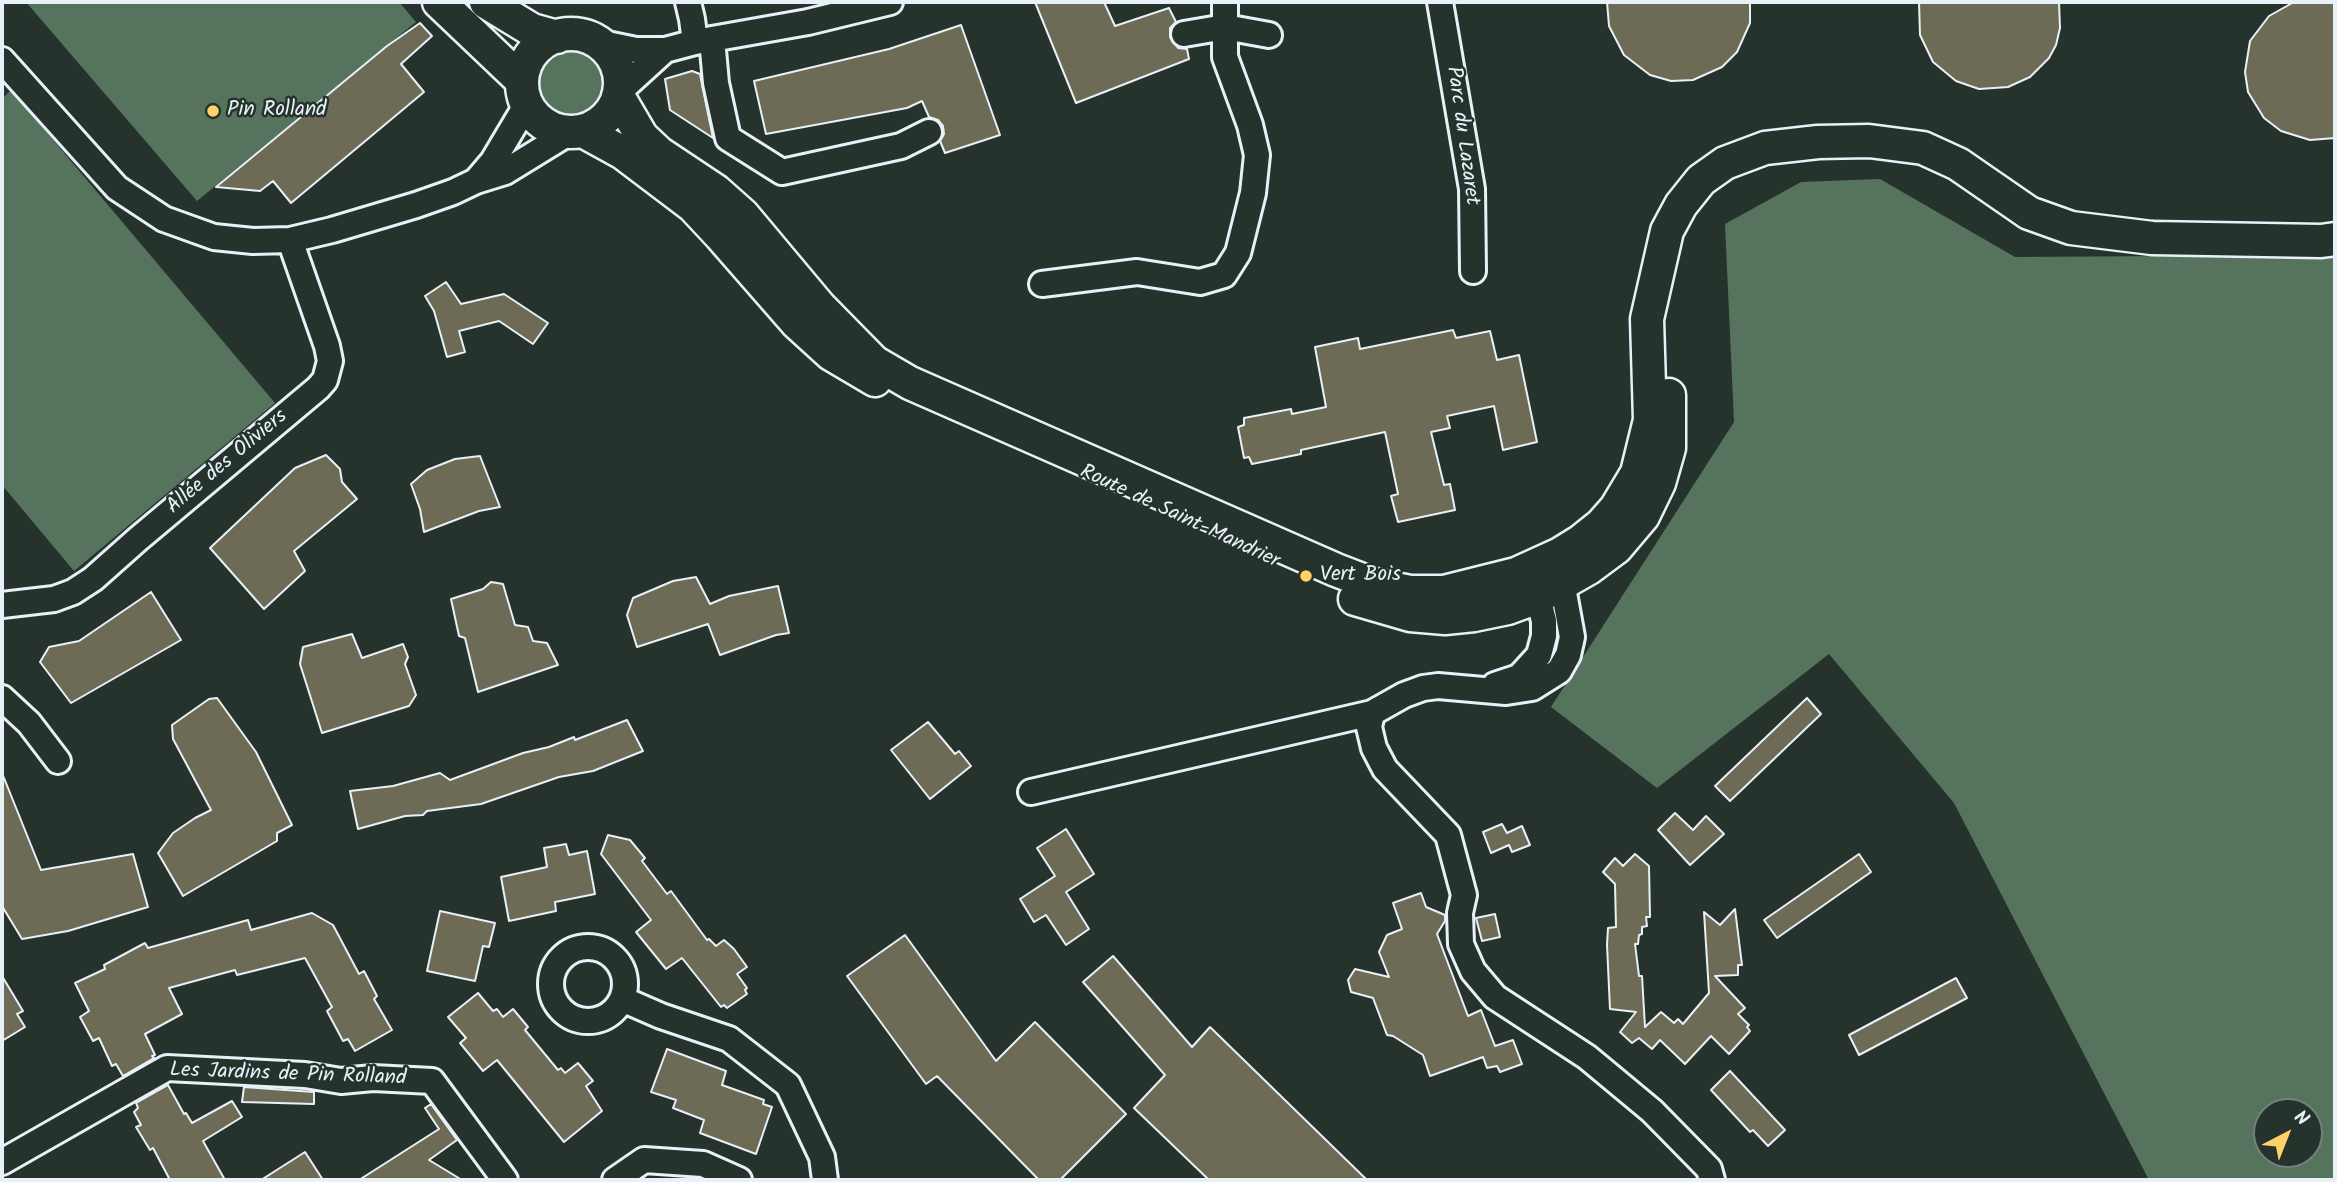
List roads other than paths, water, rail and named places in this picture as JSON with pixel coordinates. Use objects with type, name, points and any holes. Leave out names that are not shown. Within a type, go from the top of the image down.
[{"type":"main road","points":[[439,2],[525,92],[534,115],[557,130],[577,131],[596,125],[607,116],[619,93],[620,77],[616,63],[608,51],[584,36],[570,34],[556,37],[533,52],[526,64],[525,92]]},
{"type":"main road","points":[[486,2],[532,30],[556,37]]},
{"type":"main road","name":"Route de Saint-Mandrier","points":[[619,93],[642,137],[659,153],[716,191],[743,215],[846,336],[874,362],[910,383],[1336,570],[1375,585],[1410,592],[1444,592],[1516,574],[1581,541],[1616,508],[1637,473],[1650,420],[1647,318],[1667,232],[1681,205],[1701,180],[1726,163],[1765,148],[1818,142],[1869,141],[1923,148],[1958,164],[2029,213],[2071,228],[2152,238],[2335,239]]},
{"type":"main road","name":"Route de Saint-Mandrier","points":[[577,131],[623,153],[692,206],[797,323],[831,354],[906,396],[1211,531],[1349,597],[1410,615],[1445,618],[1508,608],[1616,548],[1643,516],[1659,483],[1669,448],[1669,374],[1658,275]]},
{"type":"street","points":[[688,2],[692,19],[704,41],[728,138],[782,172],[901,146],[929,132]]},
{"type":"street","points":[[597,42],[636,50],[665,50],[808,22],[890,2]]},
{"type":"street","points":[[1042,284],[1137,272],[1200,282],[1224,275],[1238,253],[1253,193],[1257,155],[1250,125],[1225,57],[1225,2]]},
{"type":"street","name":"Parc du Lazaret","points":[[1440,2],[1472,189],[1473,271]]},
{"type":"street","points":[[1184,34],[1225,27],[1269,35]]},
{"type":"street","points":[[2,44],[48,110]]},
{"type":"street","points":[[619,93],[665,50]]},
{"type":"street","points":[[2,60],[117,188],[164,219],[214,237],[253,241],[290,240],[332,230],[416,205],[505,172],[577,131]]},
{"type":"street","points":[[476,181],[493,161],[525,92]]},
{"type":"street","name":"Allée des Oliviers","points":[[2,605],[54,599],[73,592],[93,579],[325,380],[330,361],[327,346],[290,240]]},
{"type":"street","points":[[1031,792],[1372,713],[1423,688],[1438,686],[1478,690],[1519,677],[1539,655],[1544,636],[1549,586],[1560,563],[1587,546],[1605,529],[1616,508]]},
{"type":"street","points":[[1516,574],[1549,586]]},
{"type":"street","points":[[2,698],[29,723],[58,761]]},
{"type":"street","points":[[1372,713],[1369,727],[1374,748],[1385,769],[1448,835],[1464,895],[1460,913],[1461,944],[1473,971],[1495,997],[1587,1057],[1652,1111],[1709,1170],[1712,1180]]},
{"type":"street","points":[[622,999],[661,1016],[729,1039],[788,1085],[822,1157],[825,1180]]},
{"type":"street","name":"Les Jardins de Pin Rolland","points":[[2,1162],[167,1068],[305,1075],[341,1081],[373,1078],[432,1081],[505,1180]]},
{"type":"street","points":[[615,1180],[644,1160],[703,1164],[739,1180]]},
{"type":"place","name":"Pin Rolland","points":[[213,111]]},
{"type":"place","name":"Vert Bois","points":[[1306,576]]}]
